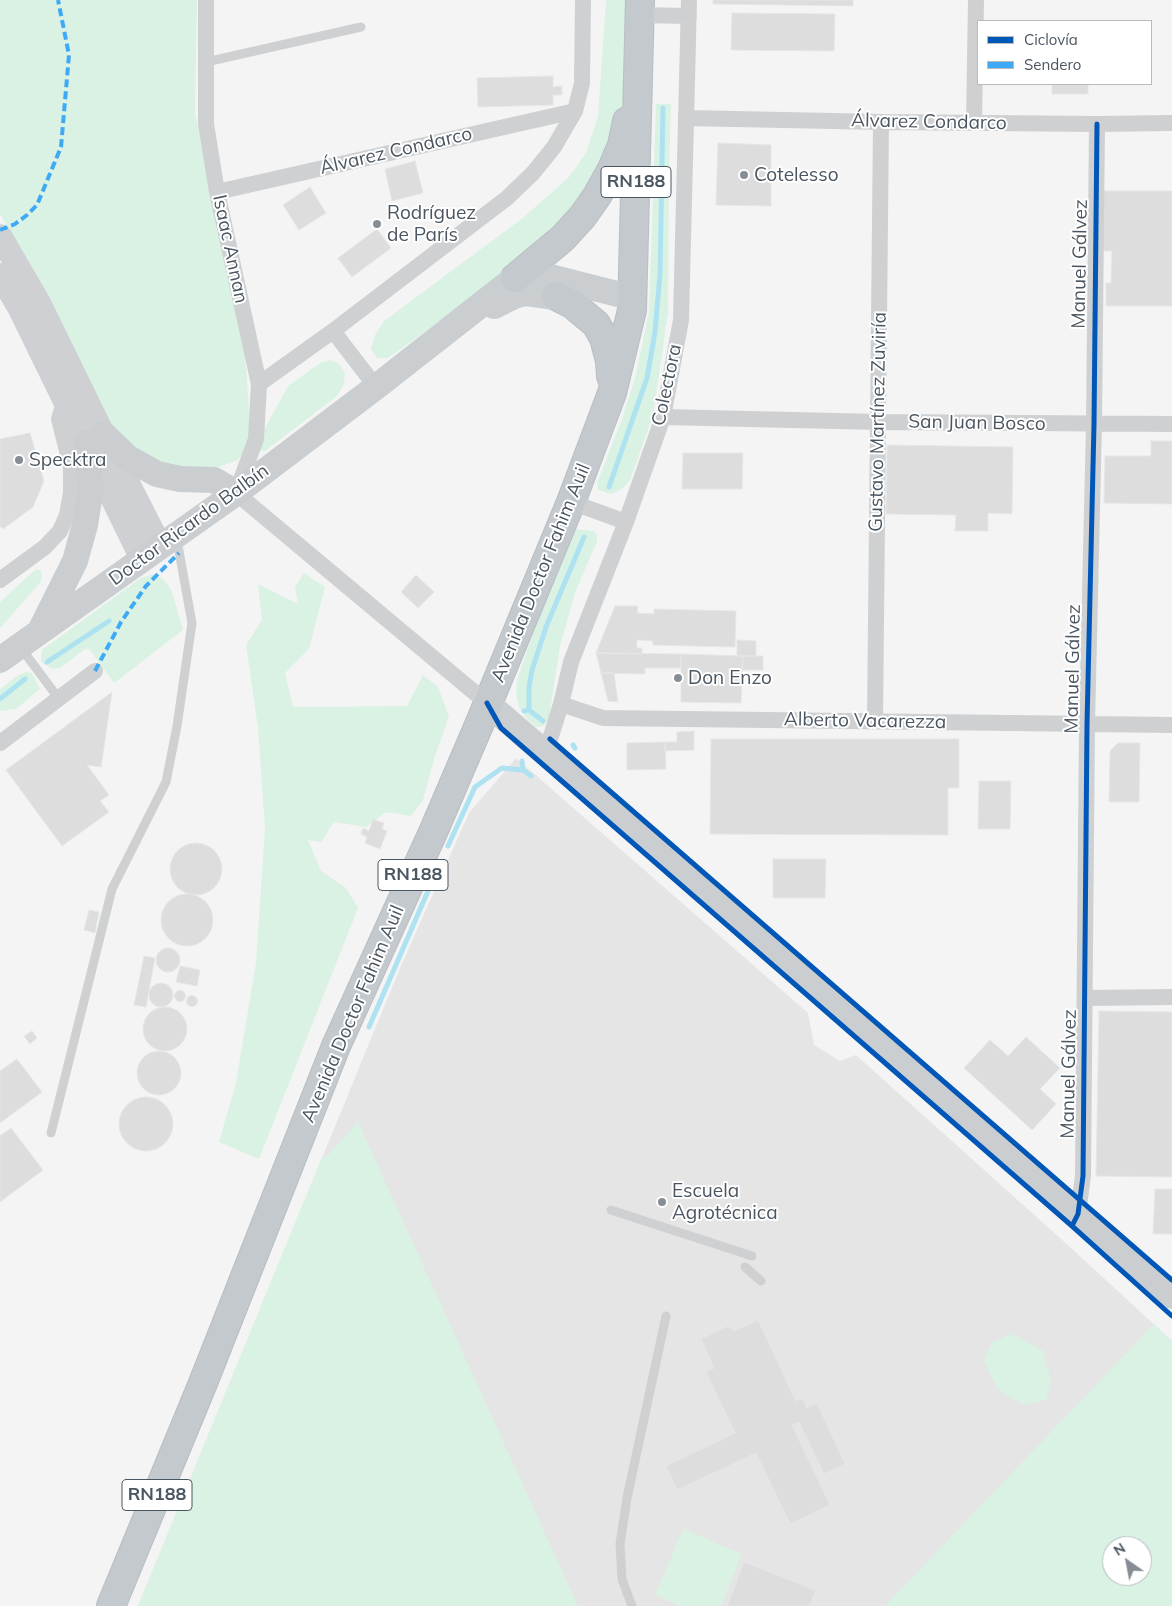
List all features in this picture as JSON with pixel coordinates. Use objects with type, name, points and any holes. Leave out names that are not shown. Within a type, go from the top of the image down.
[{"type":"highway","name":"RN188","points":[[632,304],[640,8]]},
{"type":"highway","points":[[515,278],[563,238],[598,196],[622,145],[638,65]]},
{"type":"highway","points":[[556,296],[572,304],[596,324],[604,338],[610,360],[612,392]]},
{"type":"highway","name":"Avenida Doctor Fahim Auil","points":[[111,1606],[203,1383],[336,1046],[434,830],[571,502],[612,392],[632,304]]},
{"type":"main road","points":[[0,236],[39,303],[94,439],[91,487],[75,561],[40,630]]},
{"type":"main road","name":"Doctor Ricardo Balbín","points":[[10,653],[236,493],[515,278],[529,274],[539,274],[632,304]]},
{"type":"main road","points":[[0,275],[19,307],[65,400],[94,439],[159,547]]},
{"type":"main road","name":"Doctor Ricardo Balbín","points":[[376,387],[503,300],[526,293],[632,304]]},
{"type":"main road","points":[[94,439],[157,474],[180,479],[214,480],[236,493]]},
{"type":"main road","points":[[487,703],[546,752],[1172,1296]]},
{"type":"street","name":"Isaac Annan","points":[[206,0],[206,124],[217,192],[260,384],[256,439],[236,493]]},
{"type":"street","points":[[260,384],[333,331],[507,198],[533,173],[554,147],[575,111],[582,83],[583,0]]},
{"type":"street","points":[[974,123],[976,0]]},
{"type":"street","points":[[640,8],[689,8]]},
{"type":"street","name":"Colectora","points":[[546,752],[561,704],[570,662],[626,522],[663,418],[681,320],[689,8]]},
{"type":"street","name":"Álvarez Condarco","points":[[217,192],[575,111]]},
{"type":"street","name":"Álvarez Condarco","points":[[686,118],[974,123],[1172,123]]},
{"type":"street","name":"Gustavo Martínez Zuviría","points":[[875,721],[881,122]]},
{"type":"street","name":"Manuel Gálvez","points":[[1078,1214],[1083,1176],[1087,724],[1094,424],[1097,124]]},
{"type":"street","points":[[333,331],[376,387]]},
{"type":"street","points":[[0,580],[45,547],[60,531],[67,515],[71,492],[71,467],[59,419],[65,400]]},
{"type":"street","name":"San Juan Bosco","points":[[663,418],[1172,424]]},
{"type":"street","points":[[236,493],[487,703]]},
{"type":"street","points":[[571,502],[626,522]]},
{"type":"street","points":[[2,739],[95,671]]},
{"type":"street","name":"Alberto Vacarezza","points":[[561,704],[603,718],[1172,725]]},
{"type":"street","points":[[1085,998],[1172,997]]},
{"type":"lane","points":[[206,62],[361,27]]},
{"type":"lane","points":[[51,1134],[112,889],[166,782],[177,726],[192,623],[159,547]]},
{"type":"lane","points":[[10,653],[59,699]]},
{"type":"lane","points":[[611,1210],[752,1256]]},
{"type":"lane","points":[[745,1267],[761,1281]]},
{"type":"lane","points":[[632,1606],[622,1579],[620,1544],[627,1498],[666,1316]]},
{"type":"shaded area","name":"Escuela Agrotécnica","points":[[516,758],[808,1013],[814,1045],[840,1061],[856,1055],[1172,1341],[1172,1606],[138,1606],[400,968],[469,813]]},
{"type":"green space","points":[[0,0],[197,0],[195,113],[245,353],[249,445],[238,460],[210,470],[178,471],[148,460],[109,428],[51,300],[0,214]]},
{"type":"green space","points":[[606,0],[627,0],[625,103],[616,135],[575,214],[495,280],[401,349],[387,358],[377,358],[371,349],[375,335],[384,321],[523,218],[569,177],[586,153],[598,116]]},
{"type":"green space","points":[[656,104],[671,104],[668,312],[653,416],[630,480],[622,489],[611,494],[598,490],[597,483],[622,419],[635,378],[649,312]]},
{"type":"green space","points":[[330,360],[339,364],[345,373],[344,384],[337,396],[265,451],[260,451],[264,430],[288,386],[320,363]]},
{"type":"green space","points":[[576,529],[594,531],[597,535],[597,541],[575,593],[560,646],[549,718],[543,726],[536,727],[527,719],[519,707],[516,693],[517,680],[542,607],[568,543]]},
{"type":"green space","points":[[36,569],[41,571],[40,583],[0,628],[0,602]]},
{"type":"green space","points":[[304,573],[325,587],[309,649],[285,673],[293,707],[407,706],[423,675],[438,687],[449,716],[435,756],[423,800],[411,816],[386,812],[366,827],[334,822],[321,842],[308,840],[321,871],[346,888],[358,908],[259,1159],[219,1142],[236,1083],[256,963],[265,828],[258,728],[246,645],[262,620],[258,584],[298,604],[295,587]]},
{"type":"green space","points":[[154,574],[163,579],[171,589],[183,630],[114,683],[89,649],[85,649],[60,668],[53,669],[41,662],[43,649],[141,578]]},
{"type":"green space","points":[[26,672],[32,673],[40,689],[16,709],[0,711],[0,689],[17,676]]},
{"type":"green space","points":[[358,1122],[578,1606],[138,1606],[322,1157],[328,1155]]},
{"type":"green space","points":[[1154,1324],[1172,1341],[1172,1606],[885,1606]]},
{"type":"green space","points":[[1012,1334],[1043,1351],[1051,1381],[1046,1400],[1024,1405],[997,1389],[984,1361],[992,1342]]},
{"type":"green space","points":[[683,1529],[742,1554],[721,1606],[680,1606],[655,1595]]},
{"type":"building","points":[[713,0],[853,0],[853,6],[713,4]]},
{"type":"building","points":[[732,13],[835,14],[834,51],[731,50]]},
{"type":"building","points":[[553,76],[553,87],[562,86],[562,95],[553,95],[553,105],[478,107],[477,78]]},
{"type":"building","points":[[1052,85],[1088,85],[1088,94],[1052,94]]},
{"type":"building","name":"Cotelesso","points":[[718,143],[771,145],[771,206],[716,205]]},
{"type":"building","points":[[415,161],[423,193],[392,201],[385,169]]},
{"type":"building","points":[[310,187],[326,213],[299,230],[283,205]]},
{"type":"building","points":[[1101,191],[1172,191],[1172,306],[1106,306],[1106,283],[1111,283],[1112,251],[1101,251]]},
{"type":"building","points":[[377,229],[391,248],[352,277],[338,258]]},
{"type":"building","name":"Specktra","points":[[30,433],[44,481],[33,507],[3,529],[0,526],[0,439]]},
{"type":"building","points":[[1151,441],[1172,441],[1172,504],[1104,503],[1105,456],[1151,456]]},
{"type":"building","points":[[887,445],[1013,447],[1012,514],[988,513],[988,531],[955,531],[956,515],[886,514]]},
{"type":"building","points":[[683,453],[743,453],[742,489],[682,489]]},
{"type":"building","points":[[416,575],[434,592],[418,608],[401,592]]},
{"type":"building","points":[[615,606],[638,606],[637,613],[654,614],[654,609],[736,611],[735,647],[653,645],[653,641],[637,640],[637,648],[642,648],[642,654],[596,653]]},
{"type":"building","points":[[737,640],[756,641],[756,656],[737,656]]},
{"type":"building","points":[[596,653],[681,654],[681,668],[645,668],[645,674],[601,673]]},
{"type":"building","points":[[681,654],[743,656],[741,703],[681,702]]},
{"type":"building","points":[[743,656],[763,656],[763,670],[742,670]]},
{"type":"building","points":[[601,673],[614,673],[618,702],[608,701]]},
{"type":"building","points":[[112,692],[101,767],[87,765],[109,795],[100,801],[109,812],[62,846],[6,770]]},
{"type":"building","points":[[694,731],[694,750],[665,751],[665,742],[677,742],[677,732]]},
{"type":"building","points":[[711,739],[959,739],[959,788],[948,788],[948,835],[710,834]]},
{"type":"building","points":[[665,742],[666,769],[627,770],[627,743]]},
{"type":"building","points":[[1118,743],[1140,743],[1139,802],[1109,802],[1110,751]]},
{"type":"building","points":[[979,781],[1011,781],[1010,829],[978,829]]},
{"type":"building","points":[[373,819],[384,823],[382,829],[387,831],[380,849],[365,843],[367,837],[361,834],[363,828],[369,831]]},
{"type":"building","points":[[196,843],[210,847],[218,855],[222,869],[218,883],[210,891],[196,895],[182,891],[174,883],[170,869],[174,855],[182,847]]},
{"type":"building","points":[[773,859],[826,859],[825,898],[773,898]]},
{"type":"building","points":[[187,894],[201,898],[209,906],[213,920],[209,934],[201,942],[187,946],[173,942],[165,934],[161,920],[165,906],[173,898]]},
{"type":"building","points":[[89,910],[99,912],[95,933],[84,930]]},
{"type":"building","points":[[168,948],[176,952],[180,960],[176,968],[168,972],[160,968],[156,960],[160,952]]},
{"type":"building","points":[[144,956],[155,958],[146,1007],[134,1005]]},
{"type":"building","points":[[180,966],[200,970],[197,986],[176,982]]},
{"type":"building","points":[[161,983],[169,987],[173,995],[169,1003],[161,1007],[153,1003],[149,995],[153,987]]},
{"type":"building","points":[[180,990],[186,996],[180,1002],[174,996]]},
{"type":"building","points":[[192,995],[198,1001],[192,1007],[186,1001]]},
{"type":"building","points":[[165,1007],[177,1011],[183,1017],[187,1029],[183,1041],[177,1047],[165,1051],[153,1047],[147,1041],[143,1029],[147,1017],[153,1011]]},
{"type":"building","points":[[1099,1011],[1172,1012],[1172,1177],[1096,1176]]},
{"type":"building","points":[[32,1031],[37,1038],[30,1044],[24,1036]]},
{"type":"building","points":[[1026,1037],[1060,1068],[1040,1089],[1056,1104],[1032,1130],[964,1068],[990,1040],[1008,1056]]},
{"type":"building","points":[[155,1051],[163,1051],[175,1057],[181,1073],[175,1089],[163,1095],[155,1095],[143,1089],[137,1077],[137,1069],[143,1057]]},
{"type":"building","points":[[17,1059],[42,1092],[0,1123],[0,1071]]},
{"type":"building","points":[[141,1097],[151,1097],[161,1101],[169,1109],[173,1124],[169,1139],[161,1147],[151,1151],[141,1151],[131,1147],[123,1139],[119,1129],[119,1119],[123,1109],[131,1101]]},
{"type":"building","points":[[11,1128],[43,1170],[0,1202],[0,1136]]},
{"type":"building","points":[[1155,1189],[1172,1189],[1172,1234],[1153,1234]]},
{"type":"building","points":[[758,1320],[796,1401],[802,1398],[807,1408],[817,1403],[845,1464],[824,1474],[799,1422],[792,1425],[830,1505],[790,1524],[756,1453],[677,1490],[666,1466],[735,1433],[706,1372],[714,1368],[701,1339],[728,1326],[734,1331]]},
{"type":"building","points":[[744,1562],[816,1590],[810,1606],[727,1606]]},
{"type":"waterway","points":[[609,487],[647,378],[655,332],[660,274],[663,108]]},
{"type":"waterway","points":[[524,711],[529,710],[529,687],[532,670],[546,627],[584,537]]},
{"type":"waterway","points":[[47,662],[109,621]]},
{"type":"waterway","points":[[0,699],[25,679]]},
{"type":"waterway","points":[[529,710],[543,721]]},
{"type":"waterway","points":[[522,761],[523,770],[531,776]]},
{"type":"waterway","points":[[448,846],[475,787],[502,768],[523,770]]},
{"type":"waterway","points":[[369,1027],[438,868]]},
{"type":"marked path","points":[[0,230],[15,224],[37,205],[61,147],[69,55],[58,0]]},
{"type":"marked path","points":[[95,671],[121,622],[146,586],[179,553]]},
{"type":"cycle path","points":[[1072,1226],[1078,1214],[1083,1176],[1087,724],[1094,424],[1097,124]]},
{"type":"cycle path","points":[[487,703],[501,728],[1072,1226],[1172,1316]]},
{"type":"cycle path","points":[[550,739],[1172,1280]]},
{"type":"place","name":"Cotelesso","points":[[744,175]]},
{"type":"place","name":"Rodríguez de París","points":[[377,224]]},
{"type":"place","name":"Specktra","points":[[19,460]]},
{"type":"place","name":"Don Enzo","points":[[678,678]]},
{"type":"place","name":"Escuela Agrotécnica","points":[[662,1202]]}]
